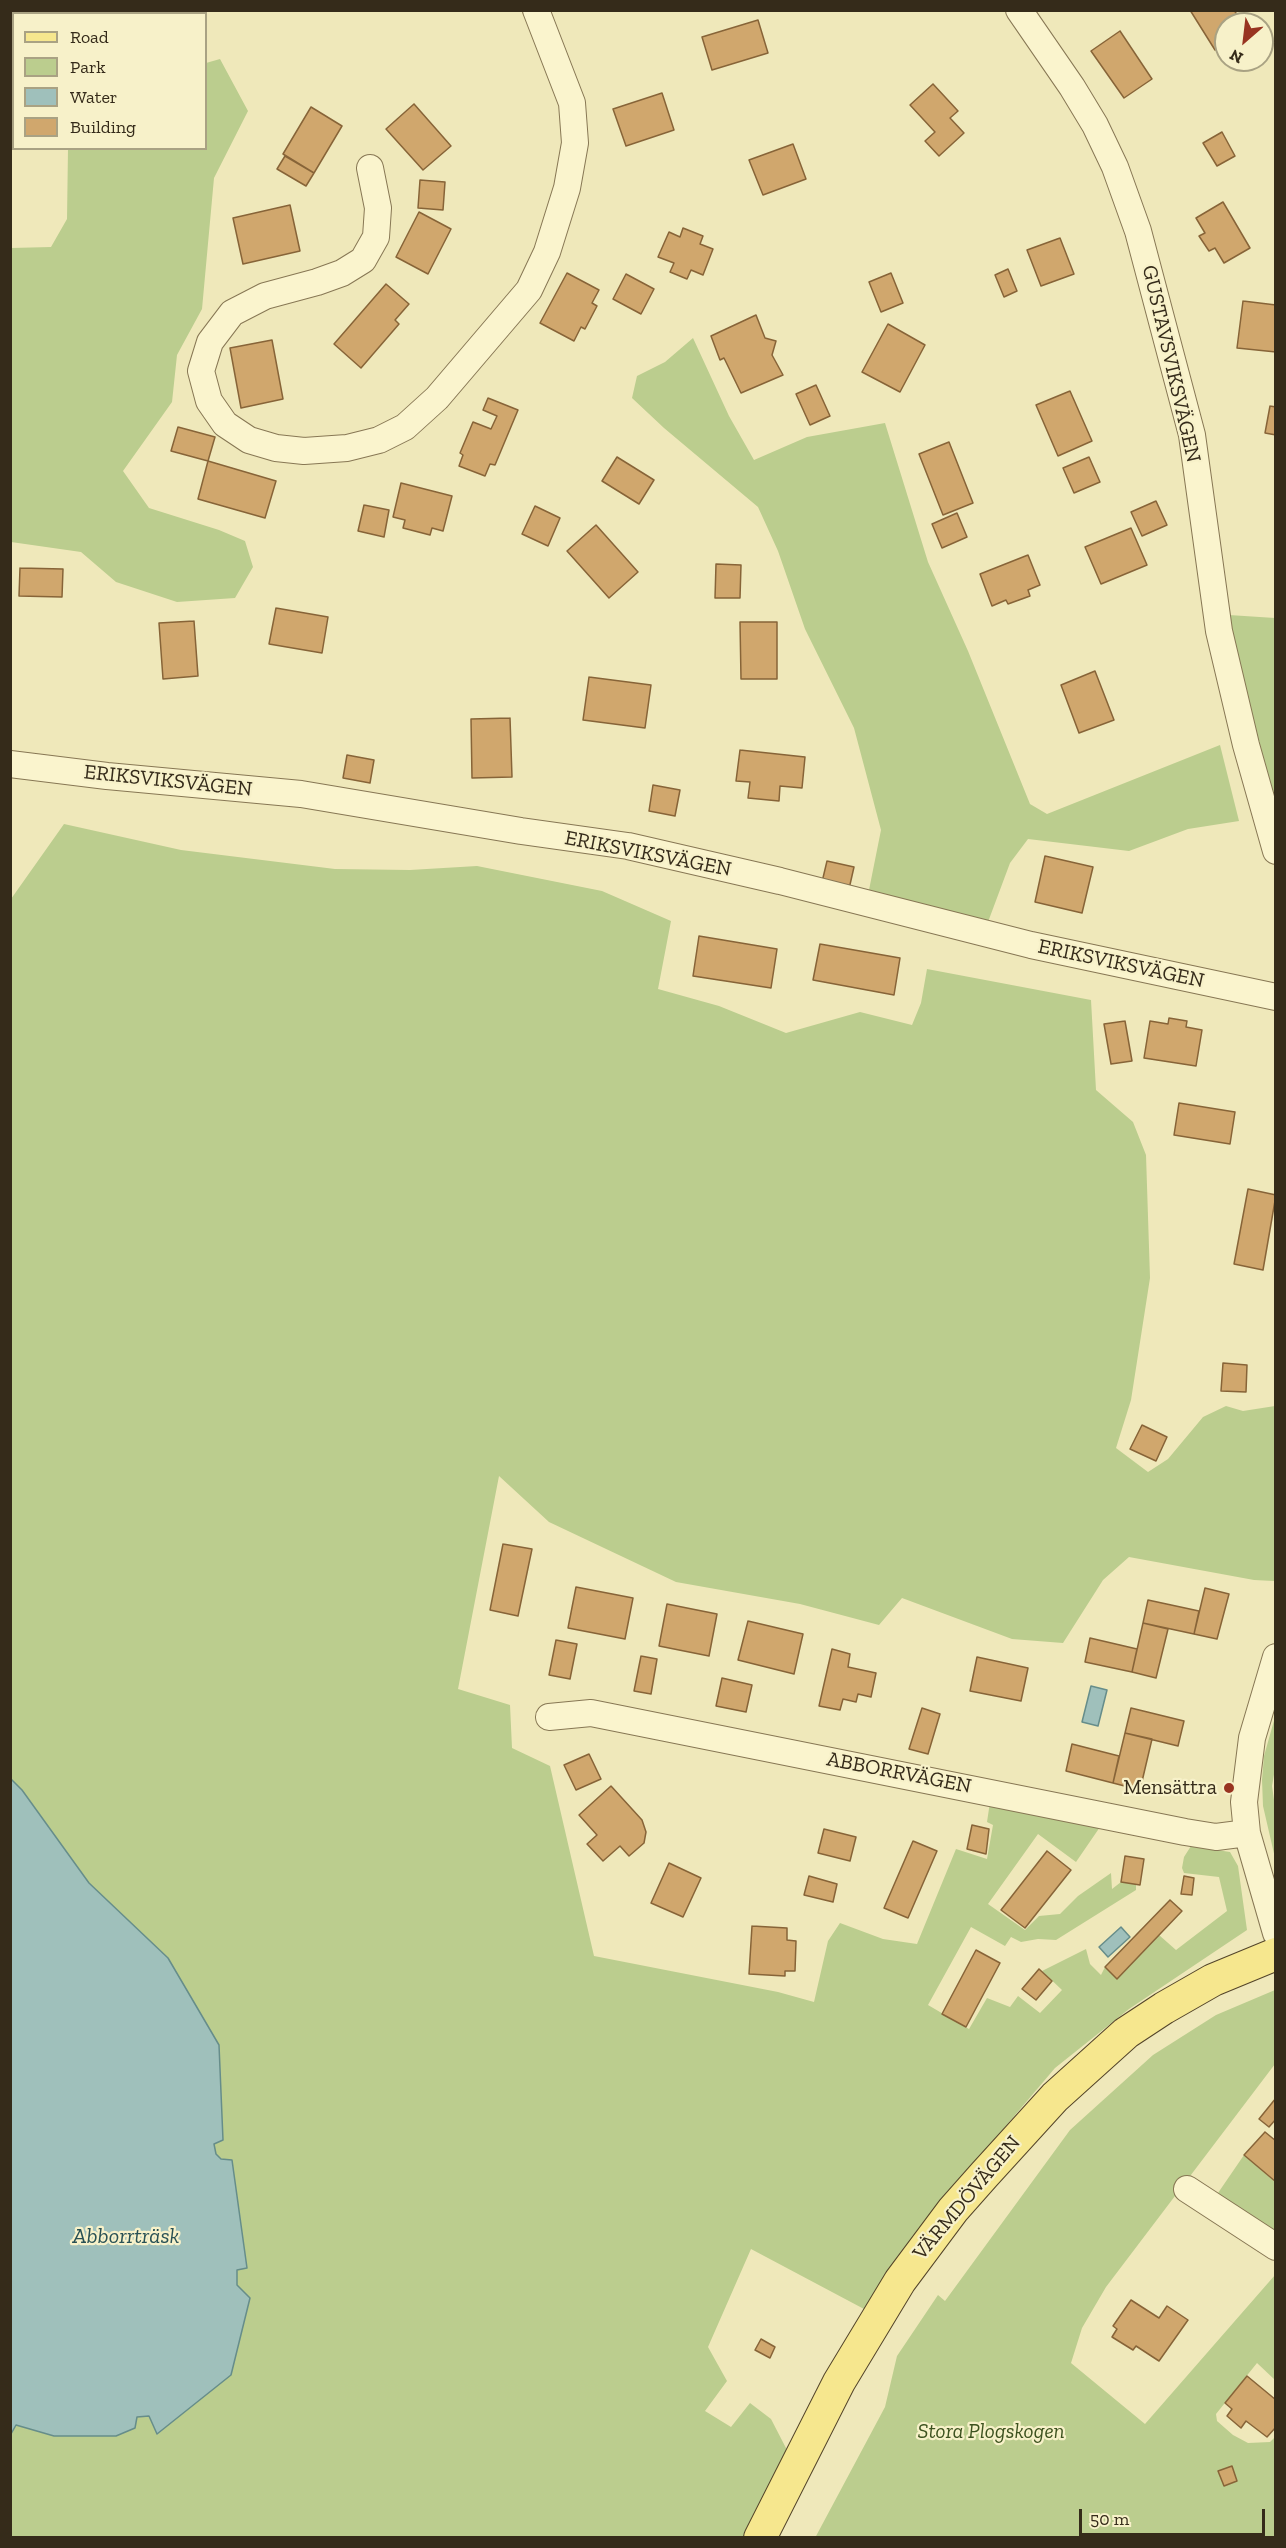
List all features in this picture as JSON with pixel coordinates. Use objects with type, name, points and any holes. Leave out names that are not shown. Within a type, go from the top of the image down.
[{"type":"main road","name":"VÄRMDÖVÄGEN","points":[[760,2538],[839,2382],[900,2281],[953,2210],[1055,2097],[1126,2033],[1213,1980],[1275,1954]]},
{"type":"street","points":[[370,168],[378,208],[376,237],[363,260],[342,273],[265,296],[232,313],[210,342],[201,371],[209,401],[225,424],[249,440],[276,448],[304,451],[347,448],[378,440],[405,427],[437,398],[529,290],[550,242],[567,188],[575,143],[572,103],[536,10]]},
{"type":"street","name":"GUSTAVSVIKSVÄGEN","points":[[1019,10],[1095,125],[1115,167],[1138,231],[1192,435],[1220,631],[1246,745],[1275,850]]},
{"type":"street","name":"ERIKSVIKSVÄGEN","points":[[10,764],[107,776],[301,794],[521,831],[628,846],[780,880],[1031,945],[1275,997]]},
{"type":"street","points":[[1275,1657],[1248,1761],[1244,1802],[1247,1833],[1275,1933]]},
{"type":"street","name":"ABBORRVÄGEN","points":[[549,1717],[591,1713],[1185,1832],[1216,1837],[1247,1833]]},
{"type":"street","points":[[1187,2189],[1275,2247]]},
{"type":"green space","points":[[220,59],[248,111],[214,178],[202,309],[177,355],[172,402],[123,471],[149,508],[219,530],[245,541],[253,567],[235,598],[177,602],[116,582],[81,552],[11,542],[11,248],[51,247],[67,219],[68,150],[207,150],[207,63]]},
{"type":"green space","points":[[693,338],[729,416],[754,460],[807,437],[885,423],[928,562],[968,651],[1030,804],[1047,814],[1220,745],[1239,821],[1188,829],[1129,851],[1028,839],[1010,863],[988,922],[869,890],[881,830],[854,728],[805,629],[778,551],[758,507],[632,398],[637,376],[665,362]]},
{"type":"green space","points":[[1229,615],[1275,618],[1275,806],[1242,685]]},
{"type":"green space","points":[[64,824],[181,850],[335,869],[410,870],[477,866],[602,891],[671,921],[658,989],[719,1006],[786,1033],[860,1012],[912,1025],[921,1003],[927,969],[1091,1000],[1096,1090],[1133,1122],[1146,1155],[1150,1278],[1131,1400],[1116,1448],[1148,1472],[1168,1459],[1203,1417],[1226,1406],[1243,1411],[1275,1406],[1274,1581],[1254,1580],[1129,1557],[1103,1580],[1063,1643],[1012,1639],[902,1598],[879,1625],[800,1604],[676,1582],[549,1522],[499,1476],[458,1689],[510,1705],[512,1748],[550,1766],[594,1956],[778,1992],[814,2002],[828,1941],[840,1923],[883,1939],[917,1944],[956,1849],[987,1859],[993,1825],[987,1822],[990,1802],[1100,1827],[1076,1862],[1038,1834],[988,1904],[1025,1930],[1039,1916],[1060,1914],[1078,1896],[1111,1873],[1112,1889],[1121,1882],[1136,1884],[1136,1890],[1056,1940],[1038,1939],[1021,1942],[1011,1937],[1005,1946],[971,1927],[928,2005],[969,2029],[987,1998],[1010,2007],[1018,1996],[1040,2013],[1062,1990],[1042,1971],[1086,1949],[1090,1964],[1101,1975],[1105,1967],[1117,1979],[1159,1935],[1176,1950],[1227,1911],[1219,1877],[1184,1873],[1182,1868],[1184,1857],[1191,1846],[1230,1852],[1238,1866],[1247,1930],[1129,2009],[1055,2068],[954,2187],[864,2309],[751,2249],[708,2347],[727,2381],[705,2411],[731,2427],[750,2403],[771,2419],[787,2450],[744,2537],[11,2537],[10,2434],[16,2424],[28,2427],[150,2416],[157,2433],[237,2285],[237,2270],[247,2268],[221,2159],[216,2154],[168,1958],[89,1883],[22,1790],[11,1779],[11,899]]},
{"type":"green space","points":[[1275,1717],[1276,1763],[1272,1786],[1276,1814],[1275,1858],[1263,1806],[1262,1780],[1264,1756]]},
{"type":"green space","name":"Stora Plogskogen","points":[[1275,1990],[1275,2064],[1106,2287],[1082,2328],[1071,2363],[1145,2424],[1275,2275],[1275,2380],[1257,2363],[1216,2414],[1217,2421],[1233,2435],[1248,2443],[1270,2442],[1275,2437],[1275,2537],[815,2538],[885,2407],[897,2356],[938,2295],[945,2301],[1070,2130],[1153,2055],[1216,2015]]},
{"type":"green space","points":[[1244,2155],[1275,2182],[1275,2233],[1218,2193]]},
{"type":"water","points":[[1091,1686],[1107,1690],[1098,1726],[1082,1722]]},
{"type":"water","name":"Abborrträsk","points":[[11,1779],[22,1790],[89,1883],[168,1958],[219,2045],[223,2140],[214,2144],[216,2154],[221,2159],[232,2160],[247,2268],[237,2270],[237,2285],[250,2298],[231,2375],[157,2434],[149,2416],[137,2417],[135,2428],[116,2436],[54,2436],[16,2425],[11,2434]]},
{"type":"water","points":[[1121,1927],[1130,1937],[1108,1957],[1099,1947]]},
{"type":"building","points":[[1190,10],[1234,10],[1235,12],[1214,12],[1214,48]]},
{"type":"building","points":[[758,20],[768,53],[712,70],[702,37]]},
{"type":"building","points":[[1120,31],[1152,79],[1124,98],[1091,51]]},
{"type":"building","points":[[933,84],[958,111],[950,118],[964,133],[939,156],[925,141],[935,132],[910,105]]},
{"type":"building","points":[[662,93],[674,130],[626,146],[613,109]]},
{"type":"building","points":[[414,104],[451,146],[423,170],[386,129]]},
{"type":"building","points":[[311,107],[342,126],[314,173],[283,154]]},
{"type":"building","points":[[1222,132],[1235,156],[1217,166],[1203,143]]},
{"type":"building","points":[[793,144],[806,179],[763,195],[749,160]]},
{"type":"building","points":[[285,156],[314,173],[306,186],[277,169]]},
{"type":"building","points":[[420,180],[445,182],[443,210],[418,208]]},
{"type":"building","points":[[1223,202],[1250,248],[1224,263],[1215,248],[1209,251],[1199,236],[1205,233],[1196,218]]},
{"type":"building","points":[[290,205],[300,251],[243,264],[233,218]]},
{"type":"building","points":[[419,212],[451,229],[428,274],[396,257]]},
{"type":"building","points":[[683,228],[703,236],[700,244],[713,249],[703,275],[691,270],[687,279],[670,272],[674,263],[658,257],[669,232],[680,237]]},
{"type":"building","points":[[1060,238],[1074,274],[1041,286],[1027,250]]},
{"type":"building","points":[[1008,269],[1017,291],[1004,297],[995,275]]},
{"type":"building","points":[[567,273],[599,290],[592,303],[597,306],[585,329],[581,327],[574,341],[540,323]]},
{"type":"building","points":[[891,273],[903,303],[881,312],[869,282]]},
{"type":"building","points":[[626,274],[654,289],[641,314],[613,299]]},
{"type":"building","points":[[386,284],[409,304],[395,320],[399,324],[361,368],[334,344]]},
{"type":"building","points":[[1243,301],[1276,305],[1276,352],[1237,348]]},
{"type":"building","points":[[756,315],[765,338],[776,341],[772,355],[783,375],[741,393],[724,358],[720,360],[711,336]]},
{"type":"building","points":[[888,324],[925,345],[900,392],[862,372]]},
{"type":"building","points":[[272,340],[283,399],[241,408],[230,348]]},
{"type":"building","points":[[816,385],[830,416],[810,425],[796,394]]},
{"type":"building","points":[[1070,391],[1092,441],[1058,456],[1036,405]]},
{"type":"building","points":[[488,398],[518,410],[495,465],[490,464],[485,476],[459,466],[463,455],[460,453],[473,422],[491,429],[497,416],[483,410]]},
{"type":"building","points":[[1270,406],[1276,407],[1276,435],[1265,433]]},
{"type":"building","points":[[178,427],[215,437],[208,461],[171,451]]},
{"type":"building","points":[[949,442],[973,503],[943,515],[919,454]]},
{"type":"building","points":[[617,457],[654,480],[639,504],[602,481]]},
{"type":"building","points":[[1089,457],[1100,482],[1074,493],[1063,468]]},
{"type":"building","points":[[208,461],[276,481],[265,518],[198,499]]},
{"type":"building","points":[[401,483],[452,496],[443,531],[432,528],[430,535],[403,528],[405,520],[393,517]]},
{"type":"building","points":[[1156,501],[1167,525],[1142,536],[1131,512]]},
{"type":"building","points":[[364,505],[389,510],[384,537],[358,531]]},
{"type":"building","points":[[535,506],[560,518],[548,546],[522,534]]},
{"type":"building","points":[[957,513],[967,537],[942,548],[932,524]]},
{"type":"building","points":[[596,525],[638,572],[609,598],[567,551]]},
{"type":"building","points":[[1131,528],[1147,565],[1101,584],[1085,547]]},
{"type":"building","points":[[1028,555],[1040,585],[1028,590],[1030,596],[1008,604],[1006,600],[992,606],[980,574]]},
{"type":"building","points":[[716,564],[741,565],[740,598],[715,598]]},
{"type":"building","points":[[20,568],[63,569],[62,597],[19,596]]},
{"type":"building","points":[[276,608],[328,617],[322,653],[269,644]]},
{"type":"building","points":[[194,621],[198,676],[163,679],[159,623]]},
{"type":"building","points":[[740,622],[777,622],[777,679],[741,679]]},
{"type":"building","points":[[1095,671],[1114,720],[1079,733],[1061,685]]},
{"type":"building","points":[[589,677],[651,685],[645,728],[583,720]]},
{"type":"building","points":[[510,718],[512,777],[472,778],[471,719]]},
{"type":"building","points":[[740,750],[805,757],[802,788],[780,786],[779,801],[748,798],[750,782],[736,781]]},
{"type":"building","points":[[347,755],[374,760],[370,783],[343,778]]},
{"type":"building","points":[[653,785],[680,790],[675,816],[649,811]]},
{"type":"building","points":[[1045,856],[1093,867],[1082,913],[1035,902]]},
{"type":"building","points":[[827,861],[854,867],[849,889],[822,882]]},
{"type":"building","points":[[699,936],[777,949],[771,988],[693,976]]},
{"type":"building","points":[[820,944],[900,958],[894,995],[813,980]]},
{"type":"building","points":[[1169,1018],[1187,1021],[1186,1027],[1202,1030],[1196,1066],[1144,1058],[1150,1021],[1168,1024]]},
{"type":"building","points":[[1125,1021],[1132,1061],[1111,1064],[1104,1024]]},
{"type":"building","points":[[1179,1103],[1235,1112],[1230,1144],[1174,1135]]},
{"type":"building","points":[[1248,1189],[1276,1195],[1263,1270],[1234,1264]]},
{"type":"building","points":[[1223,1363],[1247,1365],[1246,1392],[1221,1391]]},
{"type":"building","points":[[1142,1425],[1167,1437],[1156,1461],[1130,1449]]},
{"type":"building","points":[[503,1544],[532,1549],[518,1616],[490,1610]]},
{"type":"building","points":[[576,1587],[633,1598],[625,1639],[568,1628]]},
{"type":"building","points":[[1205,1588],[1229,1594],[1217,1639],[1194,1634]]},
{"type":"building","points":[[1148,1600],[1199,1611],[1194,1634],[1143,1623]]},
{"type":"building","points":[[667,1604],[717,1614],[709,1656],[659,1646]]},
{"type":"building","points":[[748,1621],[803,1634],[794,1674],[738,1660]]},
{"type":"building","points":[[1143,1623],[1168,1629],[1156,1678],[1132,1672]]},
{"type":"building","points":[[1090,1638],[1137,1649],[1132,1672],[1085,1662]]},
{"type":"building","points":[[556,1640],[577,1644],[570,1679],[549,1675]]},
{"type":"building","points":[[832,1649],[850,1654],[848,1667],[876,1673],[871,1697],[858,1694],[856,1702],[843,1699],[840,1710],[819,1706]]},
{"type":"building","points":[[641,1656],[657,1659],[651,1694],[634,1691]]},
{"type":"building","points":[[977,1657],[1028,1668],[1021,1701],[970,1691]]},
{"type":"building","points":[[722,1678],[752,1685],[746,1712],[716,1706]]},
{"type":"building","points":[[922,1708],[940,1714],[928,1754],[909,1749]]},
{"type":"building","points":[[1131,1708],[1184,1721],[1178,1746],[1125,1733]]},
{"type":"building","points":[[1125,1733],[1152,1739],[1140,1790],[1113,1783]]},
{"type":"building","points":[[1072,1744],[1119,1756],[1113,1783],[1066,1771]]},
{"type":"building","points":[[589,1754],[601,1779],[576,1790],[564,1765]]},
{"type":"building","points":[[611,1786],[642,1820],[646,1832],[644,1843],[629,1856],[620,1846],[603,1861],[587,1844],[597,1835],[579,1815]]},
{"type":"building","points":[[972,1825],[989,1829],[986,1854],[967,1849]]},
{"type":"building","points":[[824,1829],[856,1837],[850,1861],[818,1853]]},
{"type":"building","points":[[913,1841],[937,1851],[908,1918],[884,1908]]},
{"type":"building","points":[[1047,1851],[1071,1870],[1025,1928],[1001,1910]]},
{"type":"building","points":[[1125,1856],[1144,1859],[1140,1885],[1121,1882]]},
{"type":"building","points":[[669,1863],[701,1878],[683,1917],[651,1903]]},
{"type":"building","points":[[809,1876],[837,1884],[833,1902],[804,1895]]},
{"type":"building","points":[[1184,1876],[1194,1878],[1192,1895],[1181,1894]]},
{"type":"building","points":[[1170,1900],[1182,1911],[1117,1979],[1105,1967]]},
{"type":"building","points":[[752,1926],[787,1928],[787,1940],[796,1941],[795,1971],[785,1971],[785,1976],[749,1974]]},
{"type":"building","points":[[976,1950],[1000,1963],[966,2027],[942,2014]]},
{"type":"building","points":[[1039,1969],[1052,1981],[1036,2000],[1022,1989]]},
{"type":"building","points":[[1276,2098],[1276,2119],[1269,2127],[1259,2119]]},
{"type":"building","points":[[1265,2132],[1276,2141],[1276,2182],[1244,2155]]},
{"type":"building","points":[[1131,2300],[1159,2318],[1167,2306],[1188,2320],[1159,2361],[1136,2346],[1133,2350],[1112,2337],[1117,2329],[1113,2326]]},
{"type":"building","points":[[761,2339],[775,2347],[770,2358],[755,2350]]},
{"type":"building","points":[[1247,2376],[1276,2400],[1276,2427],[1267,2437],[1246,2421],[1241,2428],[1227,2416],[1232,2409],[1225,2403]]},
{"type":"building","points":[[1232,2466],[1237,2481],[1224,2486],[1218,2471]]},
{"type":"place","name":"Mensättra","points":[[1229,1788]]}]
